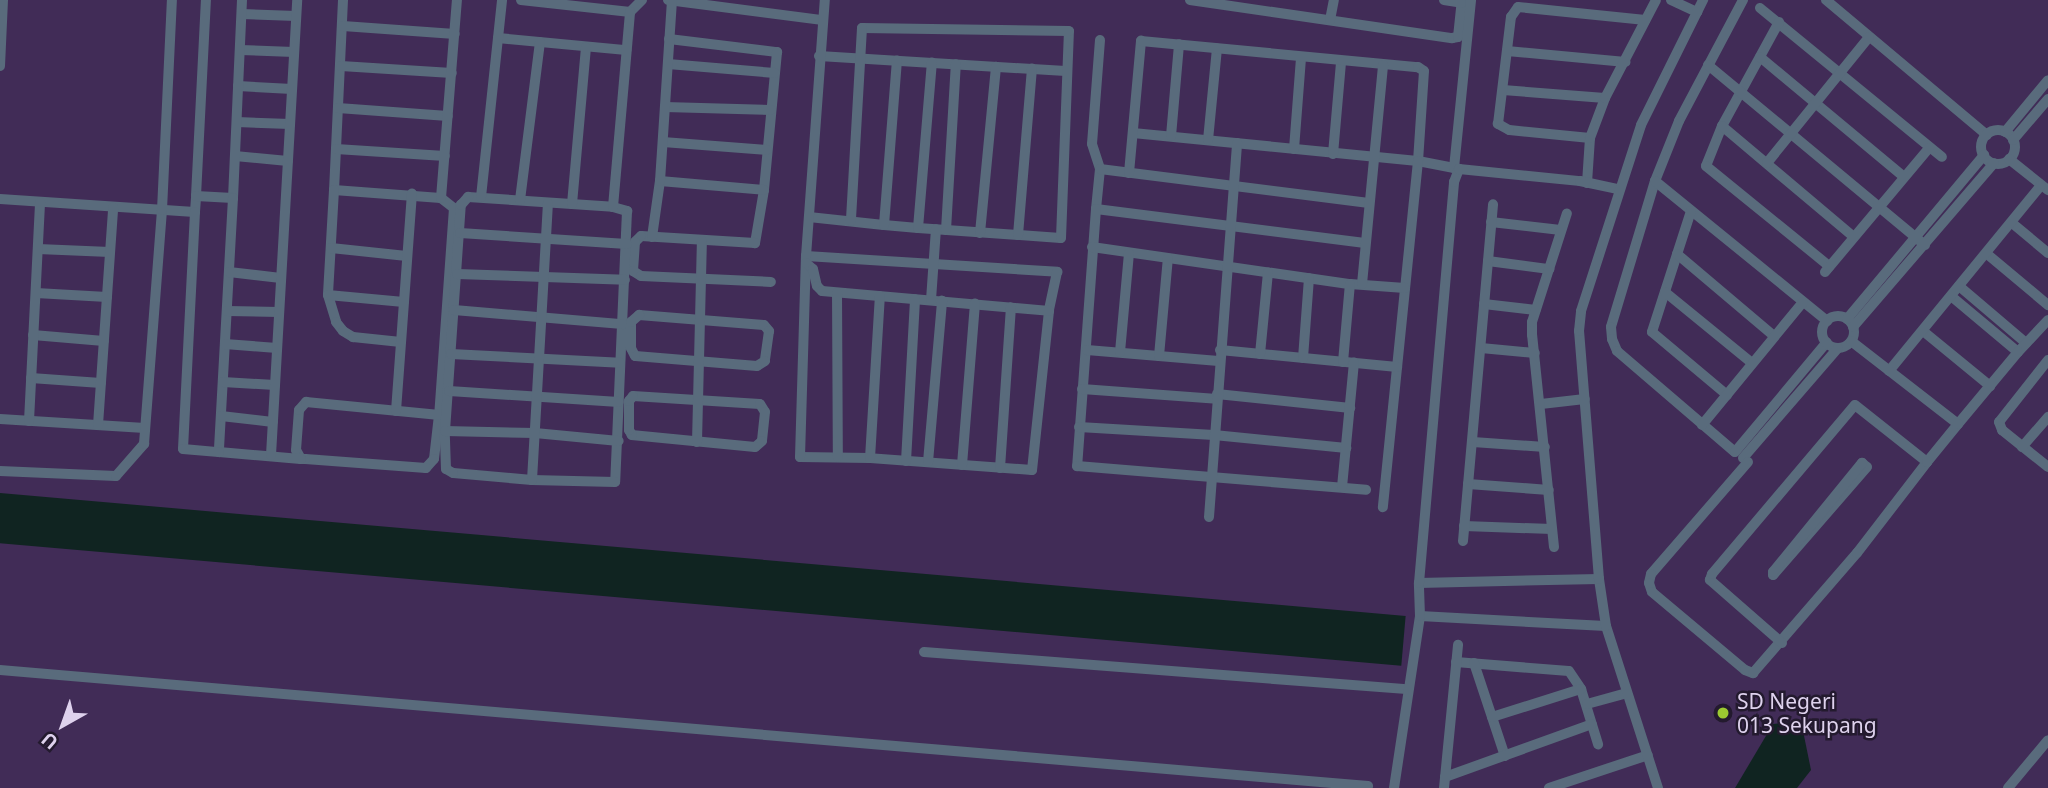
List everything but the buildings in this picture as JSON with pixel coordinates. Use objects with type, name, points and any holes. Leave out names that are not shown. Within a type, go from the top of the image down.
[{"type":"street","points":[[0,66],[3,0]]},
{"type":"street","points":[[0,471],[116,476],[144,444],[162,210],[172,0]]},
{"type":"street","points":[[206,0],[183,449],[426,468],[434,459],[454,213],[451,203],[441,198],[412,194],[334,190]]},
{"type":"street","points":[[219,452],[242,0]]},
{"type":"street","points":[[271,455],[297,0]]},
{"type":"street","points":[[343,0],[328,295],[337,322],[346,334],[401,342]]},
{"type":"street","points":[[441,198],[457,0]]},
{"type":"street","points":[[481,197],[502,0]]},
{"type":"street","points":[[521,0],[630,12]]},
{"type":"street","points":[[613,207],[630,12],[642,0]]},
{"type":"street","points":[[652,237],[663,142],[670,0],[823,20]]},
{"type":"street","points":[[806,260],[934,264],[1057,272],[1049,311],[1032,470],[870,458],[800,457],[806,260],[808,217],[825,0]]},
{"type":"street","points":[[1189,0],[1251,5],[1452,38],[1458,37],[1465,1]]},
{"type":"street","points":[[1290,13],[1291,0]]},
{"type":"street","points":[[1330,20],[1334,0]]},
{"type":"street","points":[[1444,0],[1465,1]]},
{"type":"street","points":[[1587,183],[1590,138],[1605,98],[1656,0]]},
{"type":"street","points":[[1671,0],[1697,12]]},
{"type":"street","points":[[1658,788],[1606,626],[1599,579],[1579,331],[1581,311],[1641,125],[1703,0]]},
{"type":"street","points":[[1742,457],[1617,351],[1611,327],[1655,181],[1679,121],[1743,0]]},
{"type":"street","points":[[1826,0],[1987,135]]},
{"type":"street","points":[[1394,788],[1420,616],[1419,583],[1457,168],[1465,1]]},
{"type":"street","points":[[1590,138],[1503,128],[1498,124],[1511,17],[1518,7],[1645,20]]},
{"type":"street","points":[[1760,8],[1941,157]]},
{"type":"street","points":[[242,14],[296,16]]},
{"type":"street","points":[[1779,22],[1722,126],[1706,166],[1827,269],[1929,148]]},
{"type":"street","points":[[343,26],[455,34]]},
{"type":"street","points":[[808,217],[918,228],[1061,238],[1069,31],[862,28],[851,221]]},
{"type":"street","points":[[1767,163],[1870,37]]},
{"type":"street","points":[[498,38],[626,50]]},
{"type":"street","points":[[669,39],[777,52],[764,190],[755,243],[640,236],[635,240],[635,274],[701,281],[771,282]]},
{"type":"street","points":[[1101,40],[1092,144],[1100,169],[1076,461],[1083,468],[1366,490]]},
{"type":"street","points":[[1129,173],[1141,41],[1342,62],[1418,67],[1426,75],[1383,507]]},
{"type":"street","points":[[520,200],[540,42]]},
{"type":"street","points":[[1171,136],[1179,44]]},
{"type":"street","points":[[572,204],[586,48]]},
{"type":"street","points":[[1208,140],[1217,48]]},
{"type":"street","points":[[240,50],[294,52]]},
{"type":"street","points":[[1507,51],[1625,62]]},
{"type":"street","points":[[819,56],[861,61],[932,62],[1066,71]]},
{"type":"street","points":[[1294,149],[1301,57]]},
{"type":"street","points":[[1760,57],[1905,177]]},
{"type":"street","points":[[884,225],[897,61]]},
{"type":"street","points":[[918,228],[932,62]]},
{"type":"street","points":[[1333,154],[1342,62]]},
{"type":"street","points":[[668,64],[775,73]]},
{"type":"street","points":[[928,462],[936,301],[934,264],[941,229],[956,64]]},
{"type":"street","points":[[1342,487],[1350,408],[1349,362],[1356,284],[1365,243],[1382,65]]},
{"type":"street","points":[[1709,65],[1925,245]]},
{"type":"street","points":[[341,66],[452,73]]},
{"type":"street","points":[[980,233],[996,67]]},
{"type":"street","points":[[1018,235],[1032,69]]},
{"type":"street","points":[[2009,136],[2048,80]]},
{"type":"street","points":[[238,86],[292,89]]},
{"type":"street","points":[[1503,90],[1605,98]]},
{"type":"street","points":[[2009,136],[2048,99]]},
{"type":"street","points":[[665,107],[771,110]]},
{"type":"street","points":[[338,108],[448,116]]},
{"type":"street","points":[[237,122],[290,124]]},
{"type":"street","points":[[1722,126],[1854,237]]},
{"type":"street","points":[[1994,163],[1984,155],[1981,147],[1987,135],[1994,131],[2009,136]]},
{"type":"street","points":[[1133,133],[1418,161],[1619,189]]},
{"type":"street","points":[[1850,323],[1925,245],[1994,163],[2009,159],[2014,150],[2009,136]]},
{"type":"street","points":[[663,142],[767,149]]},
{"type":"street","points":[[1209,517],[1237,143]]},
{"type":"street","points":[[336,149],[445,156]]},
{"type":"street","points":[[1958,424],[1851,341],[1850,323],[1915,237],[1984,155]]},
{"type":"street","points":[[235,156],[288,162]]},
{"type":"street","points":[[1889,371],[2012,223],[2045,188],[2009,159]]},
{"type":"street","points":[[1100,169],[1369,203]]},
{"type":"street","points":[[660,181],[764,190]]},
{"type":"street","points":[[1655,181],[1826,321]]},
{"type":"street","points":[[396,411],[412,194]]},
{"type":"street","points":[[196,196],[233,198]]},
{"type":"street","points":[[468,197],[520,200],[613,207],[628,214],[615,482],[532,480],[449,471],[444,461],[463,201],[468,197]]},
{"type":"street","points":[[0,200],[195,212]]},
{"type":"street","points":[[29,421],[40,202]]},
{"type":"street","points":[[532,480],[548,241],[548,203]]},
{"type":"street","points":[[1463,541],[1493,204]]},
{"type":"street","points":[[98,425],[113,208]]},
{"type":"street","points":[[1096,209],[1365,243]]},
{"type":"street","points":[[1691,211],[1652,332],[1727,395]]},
{"type":"street","points":[[1554,547],[1532,335],[1536,310],[1567,213]]},
{"type":"street","points":[[1491,222],[1561,230]]},
{"type":"street","points":[[2012,223],[2048,253]]},
{"type":"street","points":[[460,233],[548,241],[627,244]]},
{"type":"street","points":[[697,443],[702,241]]},
{"type":"street","points":[[1092,247],[1309,278],[1405,288]]},
{"type":"street","points":[[331,248],[407,256]]},
{"type":"street","points":[[38,249],[110,252]]},
{"type":"street","points":[[1121,352],[1129,253]]},
{"type":"street","points":[[1677,254],[1774,336]]},
{"type":"street","points":[[1987,254],[2048,305]]},
{"type":"street","points":[[1159,356],[1167,258]]},
{"type":"street","points":[[806,260],[813,269],[817,286],[822,290],[1049,311]]},
{"type":"street","points":[[1488,261],[1549,269]]},
{"type":"street","points":[[229,272],[281,278]]},
{"type":"street","points":[[1260,354],[1268,272]]},
{"type":"street","points":[[457,274],[625,280]]},
{"type":"street","points":[[1303,358],[1309,278]]},
{"type":"street","points":[[1959,286],[2022,348]]},
{"type":"street","points":[[1665,292],[1752,363]]},
{"type":"street","points":[[36,293],[107,297]]},
{"type":"street","points":[[837,293],[838,457]]},
{"type":"street","points":[[328,295],[404,302]]},
{"type":"street","points":[[870,458],[880,296]]},
{"type":"street","points":[[1951,296],[2022,348]]},
{"type":"street","points":[[906,461],[915,299]]},
{"type":"street","points":[[1702,425],[1802,302]]},
{"type":"street","points":[[962,465],[975,304]]},
{"type":"street","points":[[1484,304],[1536,310]]},
{"type":"street","points":[[1000,468],[1011,307]]},
{"type":"street","points":[[454,310],[622,324]]},
{"type":"street","points":[[227,311],[279,312]]},
{"type":"street","points":[[636,316],[700,320],[761,324],[769,331],[766,358],[761,365],[635,356],[631,348],[631,322],[636,316]]},
{"type":"street","points":[[1838,348],[1827,342],[1823,331],[1826,321],[1836,316],[1850,323]]},
{"type":"street","points":[[1827,342],[1651,574],[1651,592],[1749,673],[1760,668],[1782,643],[1958,424],[2048,320]]},
{"type":"street","points":[[1923,331],[1990,386]]},
{"type":"street","points":[[33,335],[104,341]]},
{"type":"street","points":[[1742,457],[1838,348],[1851,341]]},
{"type":"street","points":[[225,344],[277,348]]},
{"type":"street","points":[[1480,348],[1535,353]]},
{"type":"street","points":[[1087,350],[1159,356],[1260,354],[1397,366]]},
{"type":"street","points":[[451,354],[620,363]]},
{"type":"street","points":[[2048,360],[1999,422],[2002,430],[2048,467]]},
{"type":"street","points":[[31,378],[101,383]]},
{"type":"street","points":[[223,382],[275,385]]},
{"type":"street","points":[[1082,389],[1350,408]]},
{"type":"street","points":[[449,391],[619,402]]},
{"type":"street","points":[[633,396],[697,399],[762,406],[765,412],[762,441],[758,446],[697,443],[630,433],[629,401],[633,396]]},
{"type":"street","points":[[1541,404],[1585,399]]},
{"type":"street","points":[[301,458],[296,450],[299,410],[302,404],[313,402],[439,415]]},
{"type":"street","points":[[1782,643],[1710,580],[1712,574],[1854,405],[1927,462]]},
{"type":"street","points":[[221,416],[273,422]]},
{"type":"street","points":[[2022,447],[2048,416]]},
{"type":"street","points":[[0,419],[145,428]]},
{"type":"street","points":[[1079,428],[1214,435],[1346,448]]},
{"type":"street","points":[[446,431],[535,433],[619,441]]},
{"type":"street","points":[[1473,442],[1545,447]]},
{"type":"street","points":[[1862,463],[1867,463],[1867,467],[1773,575],[1816,519],[1862,463]]},
{"type":"street","points":[[1468,484],[1549,489]]},
{"type":"street","points":[[1464,526],[1552,529]]},
{"type":"street","points":[[1419,583],[1599,579]]},
{"type":"street","points":[[1420,616],[1606,626]]},
{"type":"street","points":[[1458,645],[1445,782],[1505,756],[1592,724]]},
{"type":"street","points":[[924,652],[1407,689]]},
{"type":"street","points":[[1456,662],[1563,669],[1574,676],[1581,689],[1598,744]]},
{"type":"street","points":[[1474,663],[1505,756]]},
{"type":"street","points":[[1479,678],[1509,666]]},
{"type":"street","points":[[0,670],[1368,786]]},
{"type":"street","points":[[1492,717],[1581,689]]},
{"type":"street","points":[[1587,704],[1627,692]]},
{"type":"street","points":[[2008,788],[2048,740]]},
{"type":"street","points":[[1549,788],[1648,755]]},
{"type":"shaded area","points":[[0,493],[1406,616],[1401,666],[0,543]]},
{"type":"shaded area","points":[[1801,721],[1811,770],[1797,788],[1735,788],[1773,724]]},
{"type":"place","name":"SD Negeri 013 Sekupang","points":[[1723,713]]}]
